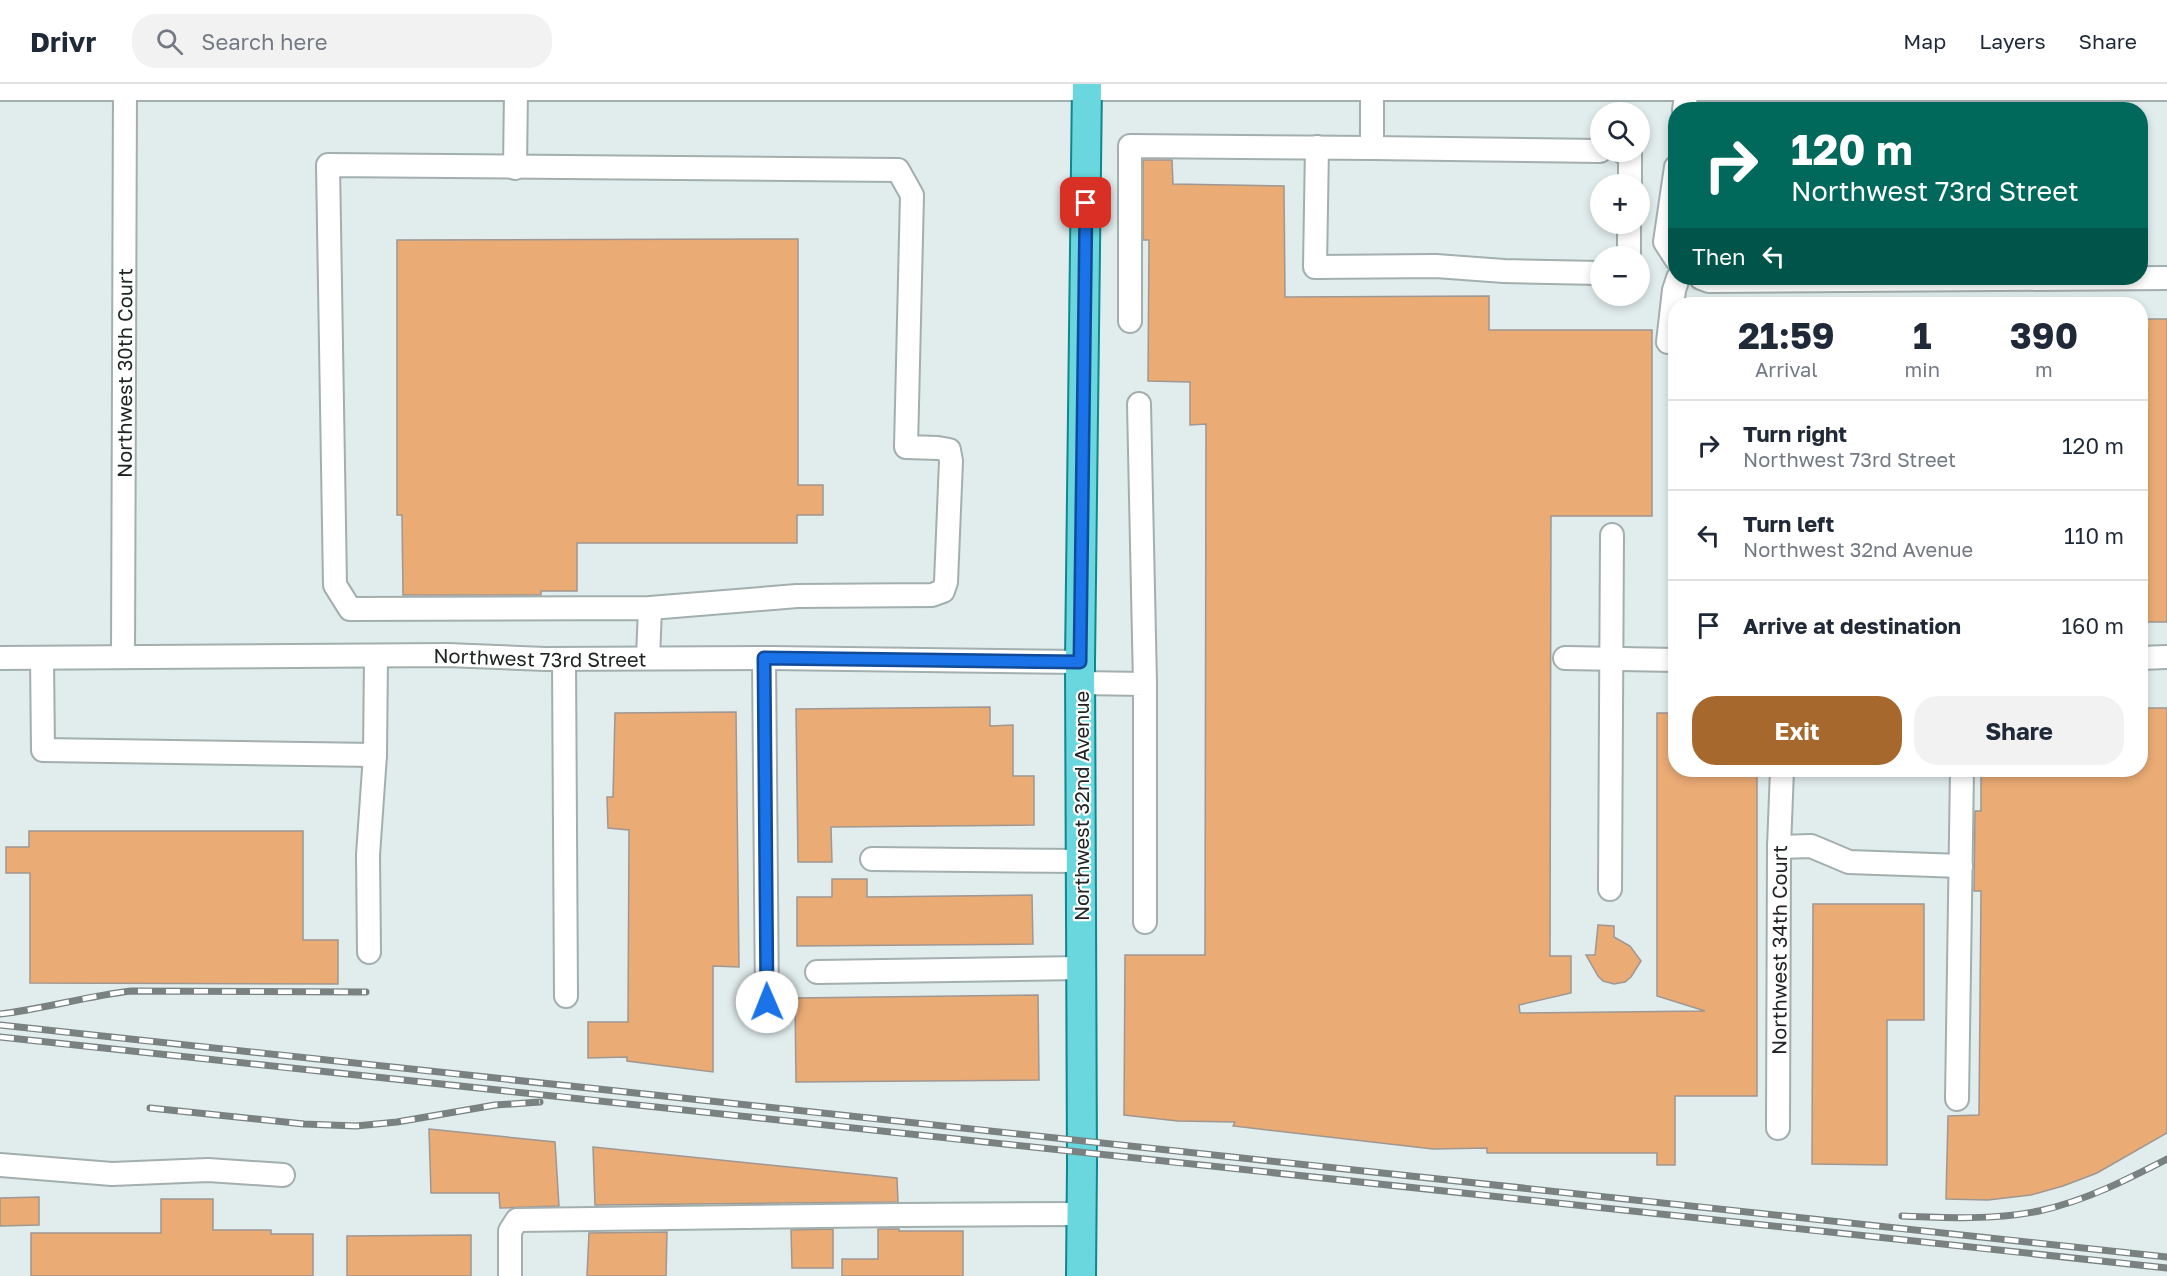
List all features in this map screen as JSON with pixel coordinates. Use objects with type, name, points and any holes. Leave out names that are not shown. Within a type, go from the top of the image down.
[{"type":"main road","name":"Northwest 32nd Avenue","points":[[1081,1276],[1080,673],[1087,86]]},
{"type":"street","points":[[507,87],[516,168]]},
{"type":"street","points":[[1372,148],[1386,87]]},
{"type":"street","points":[[0,89],[1386,87],[1685,99],[1999,93],[2068,99],[2167,89]]},
{"type":"street","name":"Northwest 30th Court","points":[[123,657],[125,89]]},
{"type":"street","points":[[1130,321],[1130,146],[1590,151]]},
{"type":"street","points":[[1317,147],[1315,267],[1437,266],[1504,271],[1590,273]]},
{"type":"street","points":[[328,165],[898,170],[912,195],[906,447],[938,447],[949,450],[951,461],[946,582],[943,591],[932,595],[797,596],[650,608],[350,609],[335,585],[328,165]]},
{"type":"street","points":[[2148,278],[2167,278]]},
{"type":"street","points":[[1139,404],[1145,684],[1145,922]]},
{"type":"street","points":[[1610,889],[1612,535]]},
{"type":"street","points":[[648,658],[650,608]]},
{"type":"street","name":"Northwest 73rd Street","points":[[0,658],[447,655],[564,659],[764,658],[1080,673],[1145,684]]},
{"type":"street","points":[[369,952],[368,855],[375,755],[376,656]]},
{"type":"street","points":[[2148,658],[2167,657]]},
{"type":"street","points":[[42,658],[43,750],[375,755]]},
{"type":"street","points":[[764,658],[767,1002]]},
{"type":"street","points":[[1565,658],[1668,660]]},
{"type":"street","points":[[564,659],[566,996]]},
{"type":"street","name":"Northwest 34th Court","points":[[1778,1128],[1779,847],[1782,777]]},
{"type":"street","points":[[1957,1099],[1962,777]]},
{"type":"street","points":[[1779,847],[1811,846],[1849,862],[1960,866]]},
{"type":"street","points":[[872,859],[1081,861]]},
{"type":"street","points":[[817,972],[1082,968]]},
{"type":"street","points":[[0,1165],[112,1174],[208,1170],[283,1175]]},
{"type":"street","points":[[510,1276],[510,1231],[517,1220],[1082,1214]]},
{"type":"building","points":[[1143,160],[1172,160],[1173,184],[1284,186],[1285,297],[1489,296],[1489,330],[1652,330],[1652,516],[1551,516],[1550,956],[1571,956],[1571,993],[1519,1005],[1520,1013],[1705,1011],[1657,996],[1657,713],[1668,713],[1668,777],[1757,777],[1757,1096],[1675,1096],[1675,1165],[1657,1165],[1657,1153],[1487,1153],[1487,1148],[1433,1149],[1233,1126],[1235,1122],[1178,1121],[1124,1115],[1125,955],[1205,955],[1206,424],[1190,425],[1190,382],[1148,381],[1149,240],[1143,240]]},
{"type":"building","points":[[798,239],[798,485],[823,485],[823,515],[797,515],[797,543],[577,543],[577,591],[541,591],[541,595],[403,595],[402,515],[397,515],[397,240]]},
{"type":"building","points":[[2148,319],[2167,319],[2167,622],[2148,622]]},
{"type":"building","points":[[990,707],[990,726],[1013,725],[1013,776],[1034,776],[1034,825],[831,827],[832,862],[798,862],[796,709]]},
{"type":"building","points":[[2148,708],[2167,708],[2167,1133],[2097,1173],[2063,1186],[2031,1195],[1988,1200],[1946,1199],[1948,1116],[1979,1115],[1981,891],[1974,891],[1975,811],[1981,811],[1981,777],[2148,777]]},
{"type":"building","points":[[736,712],[739,967],[713,966],[713,1072],[627,1061],[627,1057],[588,1058],[588,1022],[628,1022],[629,830],[608,828],[607,797],[613,797],[615,713]]},
{"type":"building","points":[[29,831],[303,831],[303,940],[338,940],[338,984],[30,983],[30,873],[6,873],[6,847],[29,847]]},
{"type":"building","points":[[832,879],[867,879],[867,897],[1032,895],[1033,944],[797,946],[797,897],[832,897]]},
{"type":"building","points":[[1813,904],[1924,904],[1924,1020],[1887,1020],[1887,1165],[1812,1164]]},
{"type":"building","points":[[1598,925],[1614,926],[1614,937],[1630,946],[1641,961],[1625,982],[1614,984],[1603,981],[1586,955],[1595,955]]},
{"type":"building","points":[[1038,995],[1039,1080],[796,1082],[795,998]]},
{"type":"building","points":[[429,1129],[555,1142],[559,1206],[500,1208],[499,1193],[431,1193]]},
{"type":"building","points":[[593,1147],[897,1178],[898,1202],[595,1205]]},
{"type":"building","points":[[39,1197],[39,1225],[0,1226],[0,1198]]},
{"type":"building","points":[[161,1199],[213,1199],[213,1230],[271,1230],[271,1234],[313,1234],[313,1276],[31,1276],[31,1233],[161,1233]]},
{"type":"building","points":[[833,1229],[833,1268],[792,1268],[791,1230]]},
{"type":"building","points":[[878,1229],[963,1231],[963,1276],[842,1276],[842,1259],[878,1259]]},
{"type":"building","points":[[667,1232],[666,1276],[587,1276],[589,1233]]},
{"type":"building","points":[[471,1235],[471,1276],[347,1276],[347,1236]]},
{"type":"railway","points":[[0,1014],[131,991],[366,992]]},
{"type":"railway","points":[[0,1025],[2167,1257]]},
{"type":"railway","points":[[0,1037],[2167,1268]]},
{"type":"railway","points":[[150,1108],[304,1124],[356,1126],[397,1122],[495,1105],[540,1102]]},
{"type":"railway","points":[[1902,1216],[1988,1217],[2039,1211],[2089,1196],[2167,1159]]},
{"type":"route","points":[[767,1002],[764,658],[1080,662],[1086,203]]}]
